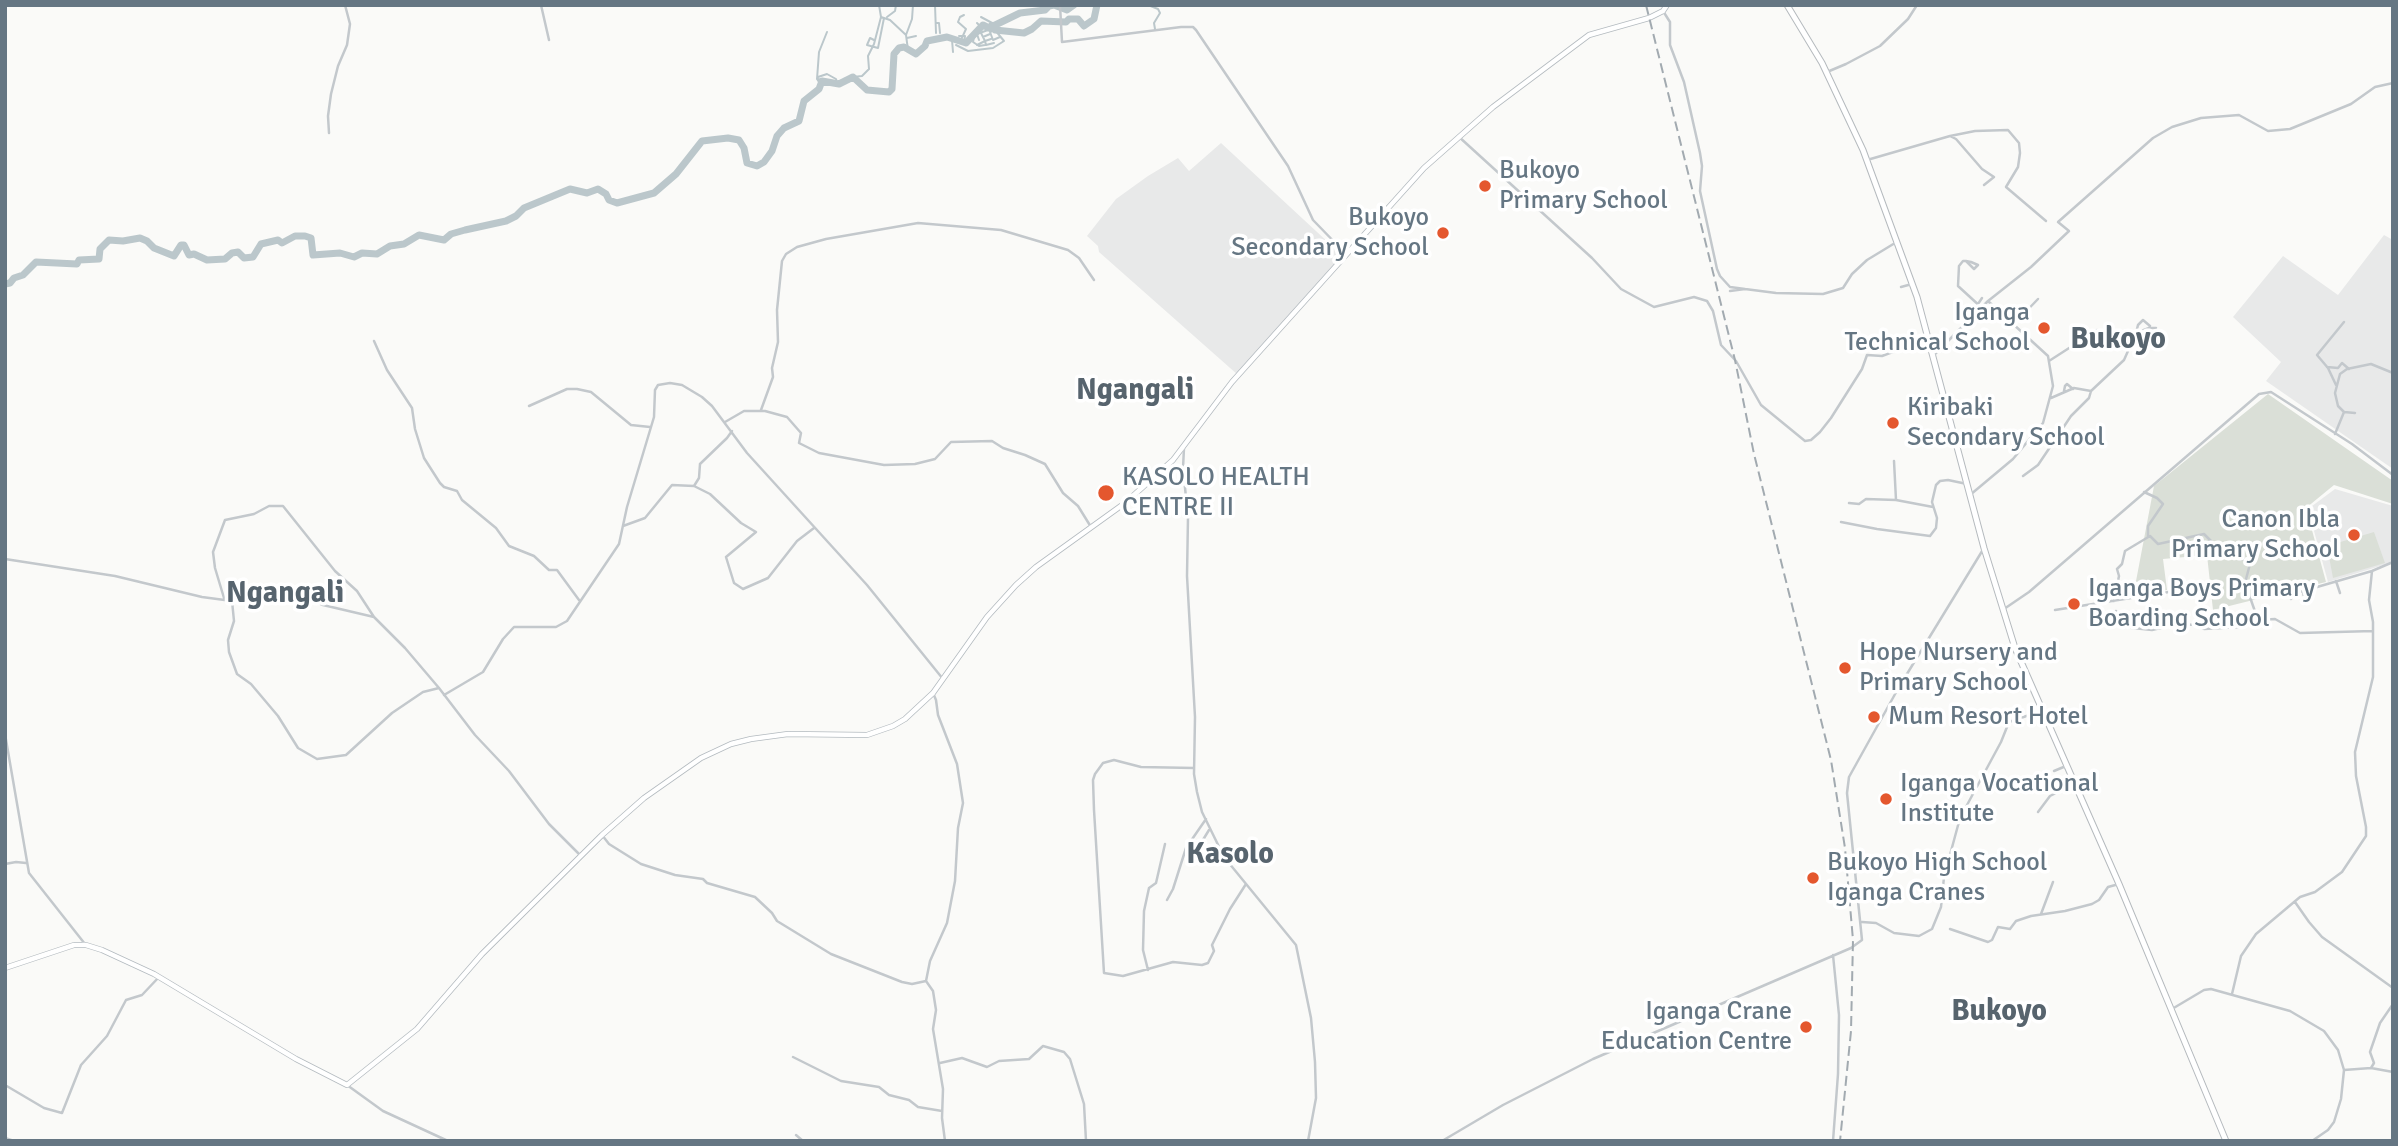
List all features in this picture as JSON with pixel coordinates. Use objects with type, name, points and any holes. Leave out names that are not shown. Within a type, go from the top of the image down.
[{"type":"main road","points":[[5,968],[74,945],[86,945],[117,955],[296,1059],[347,1085],[417,1029],[482,954],[602,835],[644,798],[701,758],[731,744],[775,735],[856,736],[881,731],[905,719],[933,693],[987,617],[1016,585],[1036,567],[1125,503],[1173,460],[1232,382],[1424,168],[1458,136],[1589,35],[1663,11],[1667,5]]},
{"type":"main road","points":[[1787,5],[1827,72],[1857,134],[1912,284],[2002,611],[2041,711],[2119,884],[2226,1141]]},
{"type":"street","points":[[329,133],[331,94],[347,45],[350,24],[345,5]]},
{"type":"street","points":[[541,5],[548,40]]},
{"type":"street","points":[[1060,5],[1062,42],[1193,27],[1288,166],[1313,220],[1346,254]]},
{"type":"street","points":[[1827,72],[1880,46],[1908,19],[1917,5]]},
{"type":"street","points":[[1663,11],[1670,22],[1670,45],[1684,82],[1700,153],[1700,191],[1717,269],[1730,287],[1823,294],[1843,288],[1852,274],[1867,260],[1898,241]]},
{"type":"street","points":[[5,34],[5,44]]},
{"type":"street","points":[[1933,356],[1988,301],[2031,267],[2069,231],[2059,222],[2153,138],[2172,127],[2201,118],[2239,115],[2268,131],[2290,129],[2351,104],[2375,87],[2393,83]]},
{"type":"street","points":[[1867,160],[1950,136],[1992,129],[2008,130],[2019,143],[2020,153],[2018,167],[2006,187],[2046,221]]},
{"type":"street","points":[[1458,136],[1592,258],[1621,289],[1654,307],[1694,297],[1707,301],[1713,311],[1721,345],[1736,361],[1761,405],[1805,441],[1811,440],[1831,418],[1862,369],[1867,355],[1882,356],[1928,339]]},
{"type":"street","points":[[1950,136],[1956,139],[1982,169],[1994,177],[1984,186]]},
{"type":"street","points":[[761,410],[773,377],[772,368],[778,342],[777,310],[782,261],[786,254],[797,247],[826,239],[918,223],[1001,230],[1068,250],[1079,258],[1094,280]]},
{"type":"street","points":[[1966,261],[1959,266],[1958,286],[1982,308]]},
{"type":"street","points":[[1901,287],[1912,284]]},
{"type":"street","points":[[1730,291],[1745,289]]},
{"type":"street","points":[[1978,304],[1982,298]]},
{"type":"street","points":[[2014,324],[2038,299]]},
{"type":"street","points":[[1970,495],[2013,459],[2043,423],[2053,386],[2049,361],[2038,345],[1988,301]]},
{"type":"street","points":[[2023,476],[2038,465],[2071,416],[2089,398],[2091,391],[2124,360],[2138,325],[2143,320],[2151,328]]},
{"type":"street","points":[[2336,386],[2327,367],[2317,355],[2344,322]]},
{"type":"street","points":[[2136,333],[2156,328]]},
{"type":"street","points":[[2049,361],[2097,330],[2115,344],[2121,346],[2131,342]]},
{"type":"street","points":[[374,341],[387,370],[412,408],[424,458],[440,483],[457,491],[462,500],[496,528],[509,547],[534,556],[549,570],[557,570],[579,600]]},
{"type":"street","points":[[2327,367],[2339,368],[2342,363],[2349,369]]},
{"type":"street","points":[[2355,413],[2344,412],[2338,406],[2334,393],[2340,374],[2371,364],[2393,373]]},
{"type":"street","points":[[444,695],[483,672],[514,627],[562,625],[575,610],[579,600],[613,554],[621,537],[654,417],[655,390],[658,385],[670,383],[682,385],[702,397],[725,422],[747,453],[867,585],[943,679]]},
{"type":"street","points":[[529,406],[567,389],[577,389],[591,392],[631,425],[650,427]]},
{"type":"street","points":[[2051,398],[2073,389],[2091,391]]},
{"type":"street","points":[[2002,611],[2035,586],[2259,394],[2271,392],[2393,475]]},
{"type":"street","points":[[725,422],[744,411],[761,410],[787,417],[801,433],[799,443],[819,453],[884,465],[935,460],[951,442],[992,441],[1045,464],[1063,493],[1079,506],[1091,527]]},
{"type":"street","points":[[2335,434],[2344,412]]},
{"type":"street","points":[[694,486],[699,478],[700,464],[732,431]]},
{"type":"street","points":[[1184,444],[1183,468],[1188,517],[1187,576],[1195,717],[1194,768],[1197,792],[1224,857],[1296,945],[1315,1062],[1315,1098],[1308,1141]]},
{"type":"street","points":[[1894,461],[1896,500]]},
{"type":"street","points":[[1840,522],[1930,536],[1936,528],[1934,494],[1940,481],[1967,484]]},
{"type":"street","points":[[623,526],[646,518],[672,485],[694,486],[710,494],[741,523],[756,532],[726,556],[734,583],[743,589],[768,578],[797,541],[814,528]]},
{"type":"street","points":[[2144,492],[2163,504],[2148,526],[2148,537]]},
{"type":"street","points":[[1849,503],[1859,504],[1866,499],[1896,500],[1933,507]]},
{"type":"street","points":[[224,598],[213,552],[225,520],[254,514],[270,506],[283,506],[335,571],[357,591],[374,617],[405,648],[475,735],[509,771],[549,824],[581,856]]},
{"type":"street","points":[[2148,537],[2158,544],[2206,535],[2215,545],[2231,551],[2239,559],[2251,560],[2245,583],[2256,610],[2256,617]]},
{"type":"street","points":[[2114,601],[2119,576],[2117,569],[2122,564],[2124,552],[2148,537]]},
{"type":"street","points":[[1442,1141],[1503,1105],[1594,1059],[1851,948],[1862,940],[1847,793],[1849,777],[1899,687],[1984,548]]},
{"type":"street","points":[[5,559],[116,576],[202,597],[232,601],[286,588],[323,605],[374,617]]},
{"type":"street","points":[[2291,599],[2293,594],[2372,571],[2393,562]]},
{"type":"street","points":[[2232,993],[2241,956],[2256,934],[2300,897],[2315,892],[2342,872],[2365,836],[2355,752],[2374,677],[2370,600],[2372,571]]},
{"type":"street","points":[[2336,580],[2340,593]]},
{"type":"street","points":[[2054,610],[2175,591],[2179,584]]},
{"type":"street","points":[[2303,591],[2305,604]]},
{"type":"street","points":[[232,601],[234,621],[228,640],[229,652],[237,674],[251,684],[278,716],[298,748],[317,759],[345,755],[392,713],[422,692],[439,688]]},
{"type":"street","points":[[2116,611],[2123,627],[2152,631],[2178,624],[2196,625],[2204,629],[2241,627],[2256,617]]},
{"type":"street","points":[[2256,617],[2258,620],[2280,620],[2300,633],[2373,631]]},
{"type":"street","points":[[933,693],[938,715],[957,764],[963,803],[958,828],[955,881],[947,923],[930,961],[926,981],[933,991],[936,1010],[933,1029],[943,1089],[945,1141]]},
{"type":"street","points":[[1861,922],[1876,923],[1894,933],[1919,936],[1932,929],[1941,907],[1944,877],[1959,818],[2001,742],[2009,722],[2041,711]]},
{"type":"street","points":[[5,734],[26,863],[35,882],[86,945]]},
{"type":"street","points":[[1194,768],[1142,767],[1114,760],[1103,763],[1093,780],[1104,973],[1124,976],[1173,962],[1202,965],[1208,963],[1214,951],[1212,945],[1246,884]]},
{"type":"street","points":[[2054,771],[2066,766]]},
{"type":"street","points":[[2038,812],[2050,796],[2074,784]]},
{"type":"street","points":[[1167,900],[1188,844],[1206,819]]},
{"type":"street","points":[[1199,860],[1196,857],[1198,848],[1210,828]]},
{"type":"street","points":[[602,835],[608,844],[641,864],[675,875],[703,879],[707,883],[755,897],[777,921],[831,954],[902,982],[912,984],[926,981]]},
{"type":"street","points":[[1148,970],[1143,950],[1144,911],[1149,888],[1156,883],[1165,844]]},
{"type":"street","points":[[5,863],[26,863]]},
{"type":"street","points":[[2041,914],[2053,882]]},
{"type":"street","points":[[1950,929],[1988,942],[1992,940],[1998,927],[2010,929],[2016,920],[2092,904],[2099,900],[2108,887],[2119,884]]},
{"type":"street","points":[[2295,902],[2322,937],[2393,988]]},
{"type":"street","points":[[1832,955],[1839,1015],[1833,1141]]},
{"type":"street","points":[[5,1086],[44,1108],[62,1113],[81,1065],[107,1036],[125,1000],[142,995],[159,977]]},
{"type":"street","points":[[2172,1009],[2204,990],[2232,993],[2291,1011],[2316,1026],[2334,1042],[2344,1070],[2341,1099],[2334,1122],[2328,1130],[2312,1141]]},
{"type":"street","points":[[2371,1068],[2374,1063],[2370,1052],[2378,1030],[2393,1004]]},
{"type":"street","points":[[939,1063],[962,1058],[987,1067],[999,1062],[1029,1059],[1044,1046],[1064,1052],[1070,1059],[1084,1104],[1086,1141]]},
{"type":"street","points":[[793,1057],[841,1081],[879,1087],[889,1094],[909,1100],[918,1107],[942,1111]]},
{"type":"street","points":[[2344,1070],[2371,1068],[2393,1072]]},
{"type":"street","points":[[347,1085],[383,1111],[449,1141]]},
{"type":"street","points":[[796,1135],[803,1141]]},
{"type":"street","points":[[5,1139],[14,1141]]},
{"type":"shaded area","points":[[1221,143],[1344,257],[1238,375],[1099,252],[1098,246],[1087,236],[1116,199],[1148,176],[1178,158],[1189,171]]},
{"type":"shaded area","points":[[2384,235],[2393,240],[2393,469],[2266,381],[2281,362],[2233,317],[2283,256],[2338,295]]},
{"type":"shaded area","points":[[2268,394],[2393,481],[2393,504],[2334,485],[2306,508],[2326,582],[2213,610],[2207,555],[2163,559],[2167,590],[2133,597],[2154,486]]},
{"type":"shaded area","name":"Canon Ibla Primary School","points":[[2335,489],[2393,506],[2393,560],[2328,582],[2308,509]]},
{"type":"shaded area","points":[[2374,532],[2385,563],[2333,578],[2327,546]]},
{"type":"waterway","points":[[879,5],[881,17]]},
{"type":"waterway","points":[[887,17],[895,11],[896,5]]},
{"type":"waterway","points":[[908,50],[906,35],[912,19],[913,5]]},
{"type":"waterway","points":[[935,5],[936,33]]},
{"type":"waterway","points":[[5,284],[23,275],[36,262],[77,264],[79,260],[99,259],[100,249],[109,240],[140,238],[154,248],[174,256],[181,245],[184,245],[189,255],[194,254],[207,260],[225,259],[238,252],[244,258],[253,257],[261,244],[278,240],[282,243],[295,236],[305,236],[311,238],[313,255],[340,253],[354,257],[362,253],[377,254],[419,235],[444,240],[451,234],[506,221],[524,208],[570,189],[587,193],[598,189],[606,194],[609,200],[617,203],[654,193],[676,174],[702,141],[728,138],[739,140],[747,163],[757,166],[764,162],[772,151],[777,136],[784,128],[799,121],[804,101],[819,89],[822,81],[839,84],[853,77],[867,90],[889,92],[892,89],[894,54],[899,48],[904,47],[916,54],[927,41],[947,37],[966,43],[983,25],[989,28],[1020,13],[1045,10],[1049,6],[1067,10],[1074,5]]},
{"type":"waterway","points":[[991,26],[995,30],[1024,33],[1041,21],[1066,22],[1069,19],[1078,19],[1084,26],[1094,19],[1097,5]]},
{"type":"waterway","points":[[1148,5],[1158,9],[1160,13],[1154,23],[1155,29]]},
{"type":"waterway","points":[[960,42],[966,29],[958,22],[964,15]]},
{"type":"waterway","points":[[853,77],[862,76],[869,69],[868,56],[881,17],[890,20],[906,35]]},
{"type":"waterway","points":[[981,17],[994,24]]},
{"type":"waterway","points":[[874,40],[870,38],[867,45],[878,48],[884,18]]},
{"type":"waterway","points":[[937,23],[940,33]]},
{"type":"waterway","points":[[977,23],[980,26]]},
{"type":"waterway","points":[[956,45],[968,51],[993,48],[1004,41],[995,30],[990,32],[989,28]]},
{"type":"waterway","points":[[977,32],[988,30]]},
{"type":"waterway","points":[[821,85],[817,79],[819,52],[827,32]]},
{"type":"waterway","points":[[990,32],[993,40],[1000,37]]},
{"type":"waterway","points":[[981,33],[983,37],[990,34]]},
{"type":"waterway","points":[[973,35],[977,34],[979,40]]},
{"type":"waterway","points":[[907,38],[916,36]]},
{"type":"waterway","points":[[959,36],[965,36],[964,43]]},
{"type":"waterway","points":[[974,37],[973,42],[979,46],[985,45]]},
{"type":"waterway","points":[[983,37],[985,41],[991,39]]},
{"type":"waterway","points":[[952,40],[953,52]]},
{"type":"waterway","points":[[977,45],[985,41],[986,45],[994,43]]},
{"type":"waterway","points":[[818,77],[827,74],[836,79],[837,83]]},
{"type":"waterway","points":[[818,79],[825,81]]},
{"type":"railway","points":[[1646,5],[1831,760],[1845,848],[1853,940],[1851,1031],[1840,1141]]},
{"type":"place","name":"Bukoyo Primary School","points":[[1485,186]]},
{"type":"place","name":"Bukoyo Secondary School","points":[[1443,233]]},
{"type":"place","name":"Iganga Technical School","points":[[2044,328]]},
{"type":"place","name":"Kiribaki Secondary School","points":[[1893,423]]},
{"type":"place","name":"KASOLO HEALTH CENTRE II","points":[[1106,493]]},
{"type":"place","name":"Canon Ibla Primary School","points":[[2354,535]]},
{"type":"place","name":"Iganga Boys Primary Boarding School","points":[[2074,604]]},
{"type":"place","name":"Hope Nursery and Primary School","points":[[1845,668]]},
{"type":"place","name":"Mum Resort Hotel","points":[[1874,717]]},
{"type":"place","name":"Iganga Vocational Institute","points":[[1886,799]]},
{"type":"place","name":"Bukoyo High School Iganga Cranes","points":[[1813,878]]},
{"type":"place","name":"Iganga Crane Education Centre","points":[[1806,1027]]},
{"type":"district","name":"Bukoyo","points":[[2118,340]]},
{"type":"district","name":"Ngangali","points":[[1135,391]]},
{"type":"district","name":"Ngangali","points":[[285,594]]},
{"type":"district","name":"Kasolo","points":[[1230,855]]},
{"type":"district","name":"Bukoyo","points":[[1999,1012]]}]
